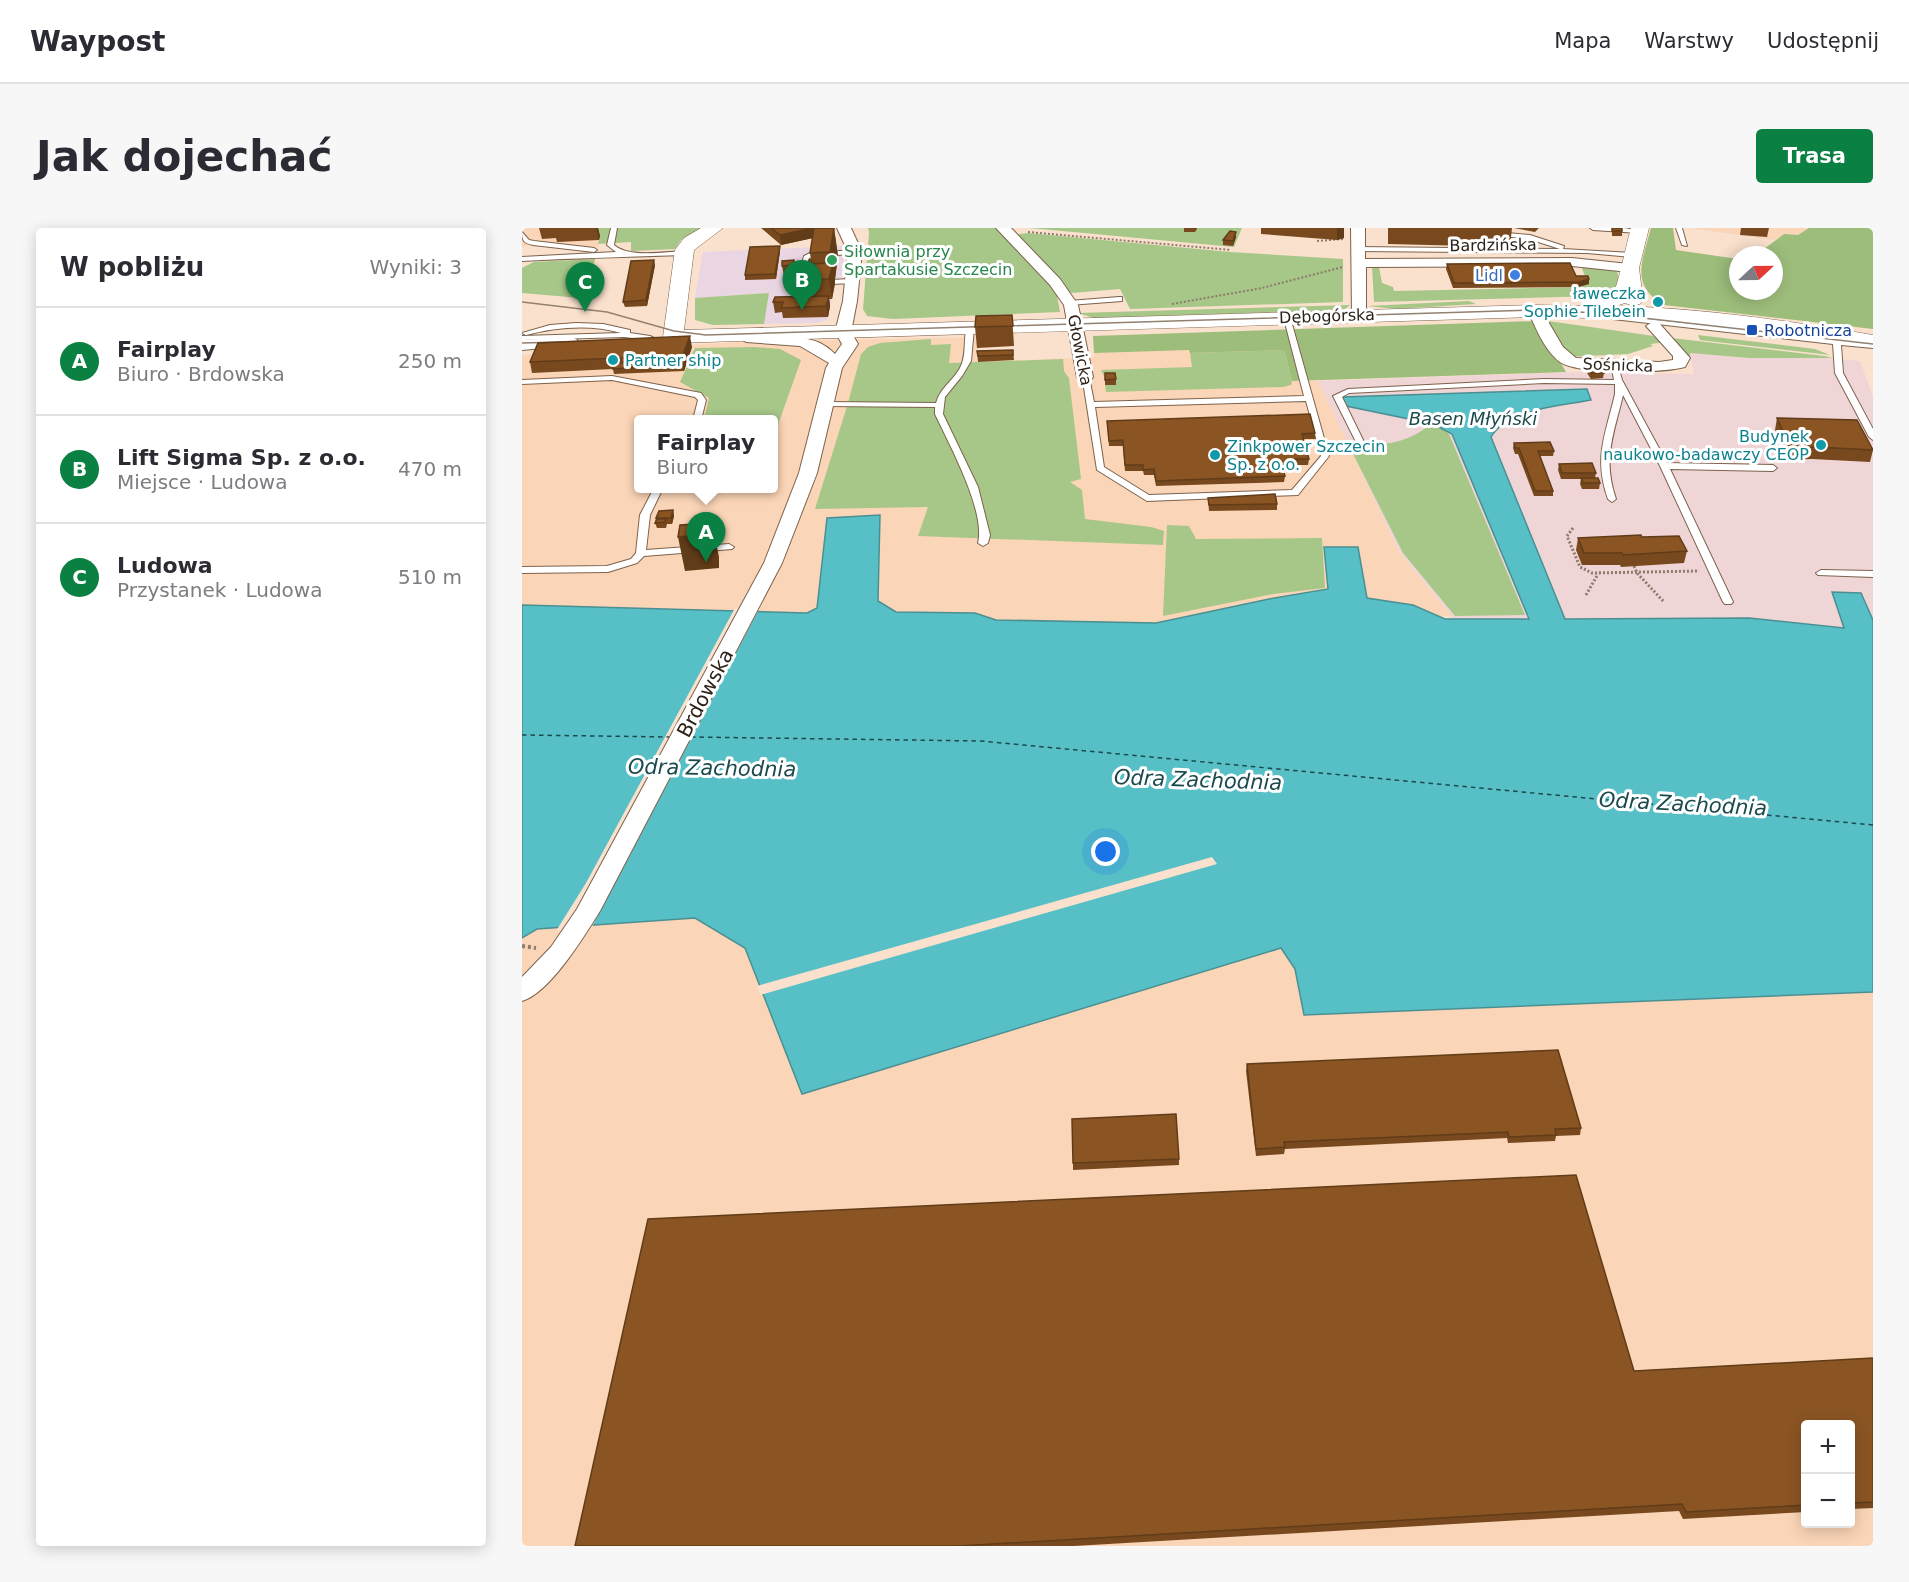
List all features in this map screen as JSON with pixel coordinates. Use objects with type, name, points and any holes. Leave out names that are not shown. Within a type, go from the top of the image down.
[{"type":"street","points":[[522,345],[673,337],[684,253],[691,242],[714,228]]},
{"type":"street","points":[[843,332],[850,301],[855,252],[844,228]]},
{"type":"street","points":[[1358,228],[1354,259],[1359,315]]},
{"type":"street","name":"Głowicka","points":[[1004,229],[1055,282],[1069,303],[1076,324],[1084,377]]},
{"type":"street","points":[[1534,311],[1578,308],[1610,302],[1627,291],[1639,230]]},
{"type":"street","name":"Bardzińska","points":[[1354,259],[1575,262],[1630,267]]},
{"type":"street","points":[[1630,267],[1631,295],[1643,314]]},
{"type":"street","name":"Dębogórska","points":[[673,337],[1534,311],[1681,316],[1873,348]]},
{"type":"street","name":"Sośnicka","points":[[1534,311],[1559,354],[1565,359],[1580,364],[1614,366],[1659,367],[1679,364],[1682,358],[1680,354],[1643,314]]},
{"type":"street","name":"Dębogórska","points":[[1643,314],[1699,333],[1873,341]]},
{"type":"street","name":"Brdowska","points":[[522,992],[550,964],[575,933],[757,594],[797,508],[825,404],[832,364],[850,344],[843,332]]},
{"type":"street","points":[[726,335],[809,344],[823,351],[832,364]]},
{"type":"lane","points":[[614,228],[610,245],[616,252]]},
{"type":"lane","points":[[1593,228],[1639,230]]},
{"type":"lane","points":[[1679,228],[1685,245]]},
{"type":"lane","points":[[522,231],[527,241],[533,243],[626,254]]},
{"type":"lane","points":[[1491,234],[1524,236],[1553,248]]},
{"type":"lane","points":[[1354,259],[1553,248],[1587,251],[1630,267]]},
{"type":"lane","points":[[851,281],[808,283],[802,279],[802,270],[806,257],[810,255],[855,252]]},
{"type":"lane","points":[[522,259],[684,253]]},
{"type":"lane","points":[[1069,303],[1100,297],[1119,299]]},
{"type":"lane","points":[[1091,405],[1310,398],[1286,317]]},
{"type":"lane","points":[[970,328],[967,361],[945,388],[939,405],[939,414],[974,487],[985,535],[983,543]]},
{"type":"lane","points":[[522,336],[611,330],[644,337]]},
{"type":"lane","points":[[522,336],[624,335],[644,337]]},
{"type":"lane","points":[[1837,341],[1839,373],[1873,437]]},
{"type":"lane","points":[[1614,366],[1728,602]]},
{"type":"lane","name":"Głowicka","points":[[1084,377],[1096,426],[1100,468],[1147,498],[1294,493],[1325,456],[1310,398]]},
{"type":"lane","points":[[522,382],[612,378],[698,395],[702,399],[698,415]]},
{"type":"lane","points":[[1362,446],[1337,396],[1348,391],[1544,381],[1620,382]]},
{"type":"lane","points":[[1612,499],[1604,479],[1603,469],[1611,420],[1619,399],[1620,382]]},
{"type":"lane","points":[[825,404],[939,405]]},
{"type":"lane","points":[[1664,466],[1773,468]]},
{"type":"lane","points":[[522,570],[608,569],[634,561],[641,553],[645,536],[643,526],[645,515],[657,493]]},
{"type":"lane","points":[[641,553],[729,547]]},
{"type":"lane","points":[[1821,573],[1873,574]]},
{"type":"path","points":[[1004,229],[1231,250]]},
{"type":"path","points":[[1317,241],[1344,239]]},
{"type":"path","points":[[1168,305],[1262,288],[1354,259]]},
{"type":"path","points":[[1573,528],[1567,536],[1580,567],[1598,574],[1713,571]]},
{"type":"path","points":[[1634,566],[1637,573],[1664,602]]},
{"type":"path","points":[[1586,595],[1598,574]]},
{"type":"shaded area","points":[[522,228],[592,228],[600,236],[597,252],[529,245],[522,248]]},
{"type":"shaded area","points":[[1690,228],[1809,228],[1798,235],[1784,234],[1774,240]]},
{"type":"shaded area","points":[[842,246],[845,253],[841,280],[836,281],[827,320],[818,323],[764,324],[769,293],[695,298],[703,252]]},
{"type":"shaded area","points":[[1280,333],[1292,381],[1318,381],[1400,553],[1452,616],[1408,615],[1158,631],[522,627],[522,355],[741,342],[977,337],[979,362],[1095,357],[1093,336]]},
{"type":"shaded area","points":[[1690,353],[1749,358],[1825,358],[1860,361],[1873,397],[1873,631],[1749,618],[1445,619],[1452,616],[1400,553],[1318,381],[1605,371],[1608,373],[1694,374]]},
{"type":"shaded area","points":[[695,918],[745,948],[802,1094],[1281,948],[1295,969],[1305,1015],[1873,992],[1873,1546],[522,1546],[522,938],[537,929]]},
{"type":"green space","points":[[592,228],[702,228],[681,240],[675,249],[631,251],[631,242],[598,244],[600,236]]},
{"type":"green space","points":[[868,228],[996,228],[1056,290],[1060,312],[893,319],[867,316],[863,309]]},
{"type":"green space","points":[[1030,228],[1242,228],[1234,247]]},
{"type":"green space","points":[[1651,228],[1673,228],[1676,250],[1729,258],[1729,300],[1783,300],[1783,246],[1768,246],[1784,234],[1798,235],[1809,228],[1873,228],[1873,329],[1664,305],[1646,289],[1642,280],[1642,261]]},
{"type":"green space","points":[[1019,234],[1230,252],[1343,259],[1343,302],[1130,309],[1120,289],[1071,293],[1018,237]]},
{"type":"green space","points":[[595,259],[589,284],[580,298],[522,293],[522,268],[534,262]]},
{"type":"green space","points":[[1372,266],[1379,267],[1382,283],[1393,287],[1394,291],[1578,287],[1588,284],[1581,266],[1617,271],[1620,283],[1616,291],[1599,296],[1374,302]]},
{"type":"green space","points":[[769,293],[764,324],[713,325],[695,320],[695,298]]},
{"type":"green space","points":[[1469,301],[1476,304],[1396,309],[1367,306]]},
{"type":"green space","points":[[1350,305],[1344,310],[1094,318],[1078,313]]},
{"type":"green space","points":[[1536,321],[1566,372],[1292,381],[1284,350],[1094,353],[1093,336]]},
{"type":"green space","points":[[1548,321],[1661,337],[1667,342],[1650,344],[1653,346],[1628,354],[1568,357]]},
{"type":"green space","points":[[1698,335],[1815,349],[1830,355],[1700,340]]},
{"type":"green space","points":[[1672,338],[1833,358],[1749,358],[1690,353],[1690,356],[1685,356]]},
{"type":"green space","points":[[931,339],[931,345],[951,344],[949,363],[1063,359],[1064,371],[1069,378],[1081,479],[1070,482],[1082,490],[1085,519],[1151,527],[1164,531],[1163,545],[918,536],[928,507],[815,509],[861,354],[868,347],[880,343]]},
{"type":"green space","points":[[695,348],[780,349],[801,360],[778,425],[778,415],[705,415],[709,398],[680,382]]},
{"type":"green space","points":[[1284,350],[1292,381],[1291,385],[1283,387],[1106,392],[1105,385],[1115,378],[1105,378],[1101,370],[1192,367],[1190,353]]},
{"type":"green space","points":[[1430,425],[1443,429],[1449,434],[1525,615],[1455,616],[1403,553],[1348,444],[1392,443],[1411,437]]},
{"type":"green space","points":[[1167,525],[1189,526],[1196,539],[1322,538],[1325,588],[1273,594],[1163,616]]},
{"type":"water","points":[[1587,389],[1591,400],[1536,410],[1522,415],[1509,420],[1491,437],[1565,619],[1749,618],[1844,628],[1832,592],[1861,593],[1873,620],[1873,992],[1304,1015],[1295,969],[1281,948],[802,1094],[745,948],[695,918],[537,929],[522,938],[522,605],[807,613],[817,608],[827,518],[880,515],[878,601],[896,612],[975,613],[996,620],[1156,623],[1328,589],[1324,547],[1358,547],[1367,598],[1413,605],[1445,619],[1529,619],[1452,434],[1433,424],[1346,406],[1342,397]]},
{"type":"pier","points":[[735,608],[759,609],[600,912],[590,930],[556,931],[586,883]]},
{"type":"pier","points":[[1212,857],[1217,864],[760,995],[757,986]]},
{"type":"building","points":[[771,228],[813,228],[780,235]]},
{"type":"building","points":[[814,228],[834,228],[830,252],[810,253]]},
{"type":"building","points":[[1612,228],[1622,228],[1622,231],[1612,231]]},
{"type":"building","points":[[1230,231],[1236,232],[1233,241],[1223,240]]},
{"type":"building","points":[[780,246],[775,274],[745,275],[750,247]]},
{"type":"building","points":[[654,260],[646,300],[623,302],[631,261]]},
{"type":"building","points":[[794,260],[794,265],[782,266],[782,261]]},
{"type":"building","points":[[833,263],[829,279],[805,280],[809,264]]},
{"type":"building","name":"Lidl","points":[[1570,263],[1576,276],[1588,276],[1589,279],[1579,282],[1454,283],[1447,264]]},
{"type":"building","points":[[829,296],[826,306],[781,308],[783,302],[773,302],[775,297]]},
{"type":"building","points":[[1012,315],[1013,326],[975,327],[976,316]]},
{"type":"building","points":[[690,336],[681,360],[639,362],[640,357],[530,362],[538,343]]},
{"type":"building","points":[[1013,350],[1013,355],[978,356],[977,351]]},
{"type":"building","points":[[639,362],[640,367],[613,369],[615,363]]},
{"type":"building","points":[[1588,368],[1601,368],[1604,373],[1591,373]]},
{"type":"building","points":[[1105,373],[1115,373],[1116,379],[1105,380]]},
{"type":"building","name":"Zinkpower Szczecin Sp. z o.o.","points":[[1310,414],[1315,433],[1302,434],[1309,459],[1291,459],[1293,464],[1282,465],[1285,476],[1156,481],[1154,469],[1143,470],[1143,465],[1125,465],[1123,440],[1109,441],[1107,421]]},
{"type":"building","points":[[1777,418],[1857,420],[1873,450],[1815,447],[1791,449]]},
{"type":"building","points":[[1550,442],[1554,451],[1538,451],[1553,491],[1535,491],[1519,448],[1515,448],[1514,443]]},
{"type":"building","points":[[1592,463],[1596,473],[1562,473],[1559,464]]},
{"type":"building","points":[[1581,478],[1598,478],[1600,483],[1583,483]]},
{"type":"building","points":[[1275,494],[1277,504],[1209,505],[1208,498]]},
{"type":"building","points":[[673,510],[671,518],[656,518],[659,511]]},
{"type":"building","points":[[657,519],[666,519],[665,522],[655,523]]},
{"type":"building","points":[[712,523],[712,533],[678,537],[680,525]]},
{"type":"building","points":[[1641,535],[1642,537],[1679,536],[1687,551],[1623,555],[1622,553],[1584,553],[1578,538]]},
{"type":"building","points":[[1558,1050],[1581,1128],[1555,1129],[1556,1135],[1509,1137],[1508,1132],[1284,1142],[1285,1147],[1256,1149],[1247,1064]]},
{"type":"building","points":[[1176,1114],[1179,1159],[1073,1163],[1072,1119]]},
{"type":"building","points":[[1576,1175],[1634,1371],[1873,1358],[1873,1502],[1855,1503],[1855,1420],[1801,1420],[1801,1505],[1686,1512],[1682,1504],[958,1546],[575,1546],[648,1219]]},
{"type":"ferry route","points":[[522,735],[671,737]]},
{"type":"ferry route","points":[[691,737],[981,741],[1873,825]]},
{"type":"tram line","points":[[522,302],[607,312],[674,331],[706,335],[1534,310],[1599,313],[1873,344]]},
{"type":"tram line","points":[[522,343],[597,341]]},
{"type":"place","name":"Siłownia przy Spartakusie Szczecin","points":[[832,260]]},
{"type":"place","name":"Lidl","points":[[1515,275]]},
{"type":"place","name":"ławeczka Sophie Tilebein","points":[[1658,302]]},
{"type":"place","name":"Lift Sigma Sp. z o.o.","points":[[802,310]]},
{"type":"place","name":"Ludowa","points":[[585,312]]},
{"type":"place","name":"Robotnicza","points":[[1752,330]]},
{"type":"place","name":"Partner ship","points":[[613,360]]},
{"type":"place","name":"Budynek naukowo-badawczy CEOP","points":[[1821,445]]},
{"type":"place","name":"Zinkpower Szczecin Sp. z o.o.","points":[[1215,455]]},
{"type":"place","name":"Fairplay","points":[[706,562]]},
{"type":"water label","name":"Basen Młyński","points":[[1473,418]]},
{"type":"water label","name":"Odra Zachodnia","points":[[712,768]]},
{"type":"water label","name":"Odra Zachodnia","points":[[1198,780]]},
{"type":"water label","name":"Odra Zachodnia","points":[[1683,804]]}]
